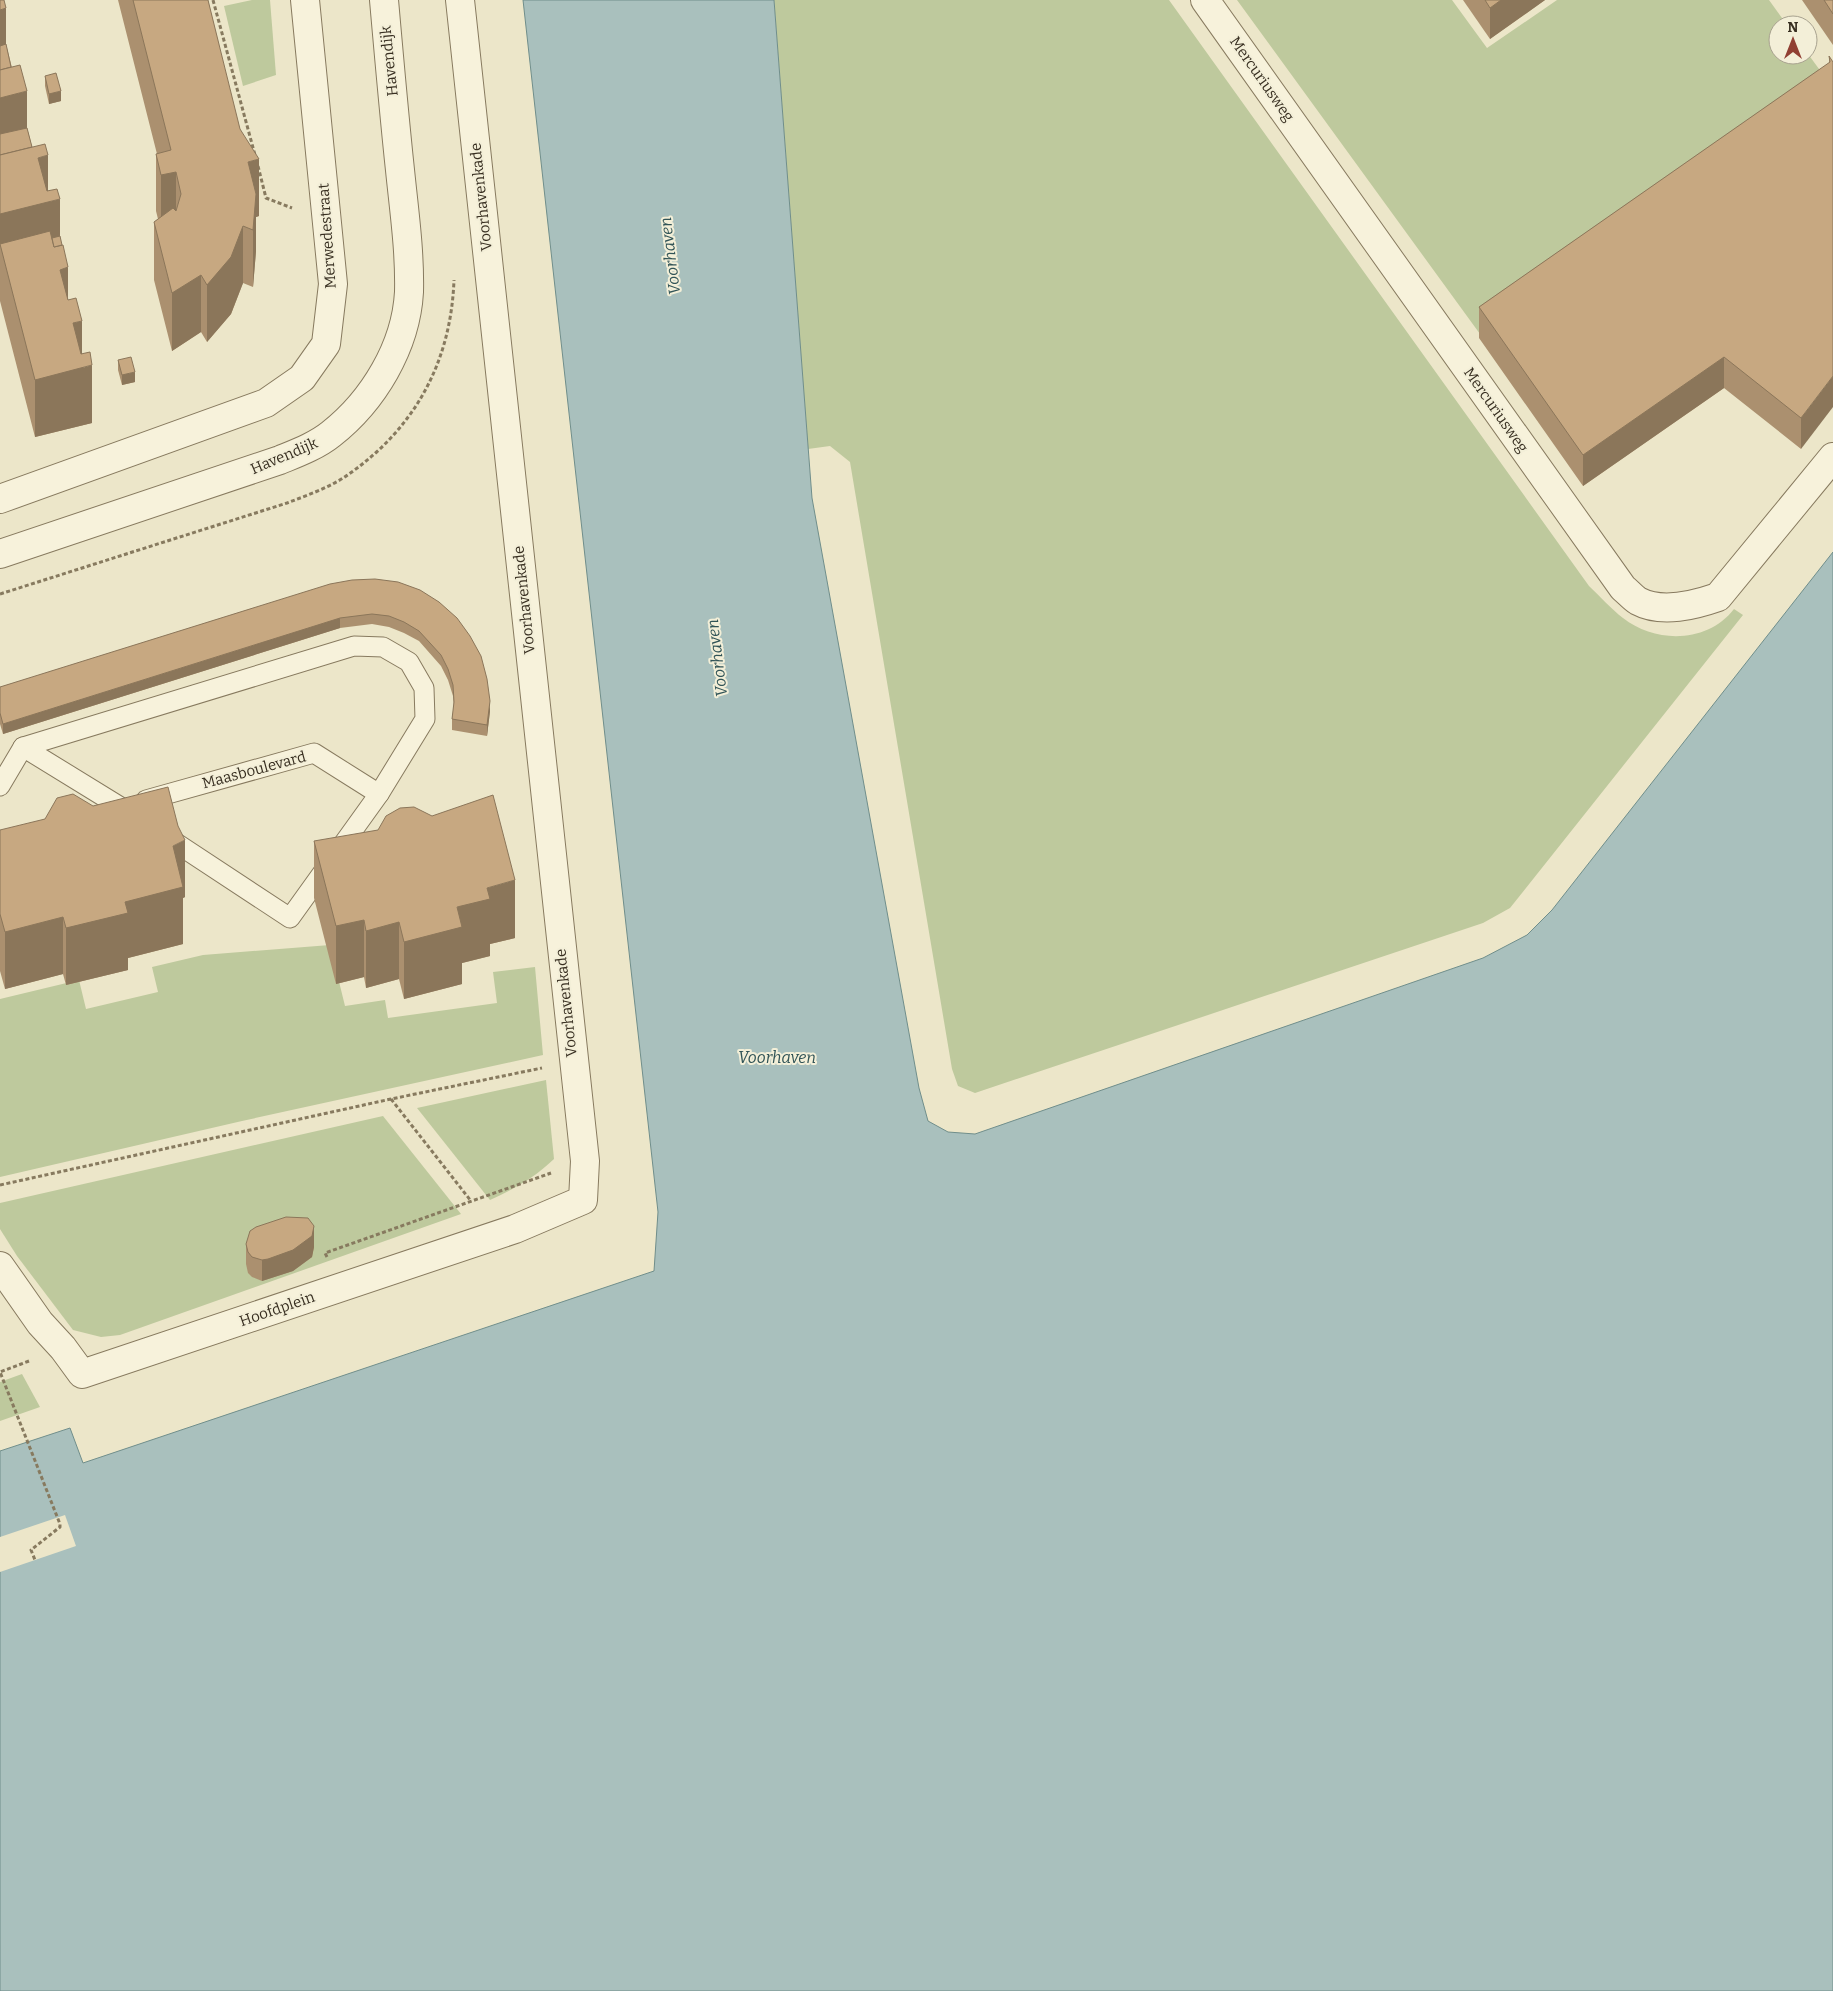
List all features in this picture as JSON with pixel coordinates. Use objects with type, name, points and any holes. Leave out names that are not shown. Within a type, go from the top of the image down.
[{"type":"street","name":"Merwedestraat","points":[[0,498],[266,403],[302,378],[326,344],[333,284],[305,0]]},
{"type":"street","name":"Havendijk","points":[[0,554],[298,453],[330,435],[368,396],[391,359],[401,330],[408,293],[406,231],[384,0]]},
{"type":"street","name":"Voorhavenkade","points":[[460,0],[584,1161],[583,1200]]},
{"type":"street","name":"Mercuriusweg","points":[[1205,0],[1623,588],[1639,602],[1661,607],[1691,606],[1718,597],[1833,457]]},
{"type":"street","name":"Hoofdplein","points":[[3,1276],[40,1324],[63,1348],[82,1374],[515,1229],[583,1200]]},
{"type":"lane","points":[[0,786],[23,747],[354,646],[383,647],[409,662],[424,688],[425,719],[378,794],[290,918],[121,806],[23,747]]},
{"type":"lane","name":"Maasboulevard","points":[[121,806],[314,753],[378,794]]},
{"type":"path","points":[[213,0],[266,198],[328,222]]},
{"type":"path","points":[[0,1185],[391,1098],[573,1061]]},
{"type":"path","points":[[391,1098],[471,1201]]},
{"type":"path","points":[[339,1287],[325,1253],[584,1161]]},
{"type":"path","points":[[0,1372],[60,1524],[60,1527],[31,1550],[35,1560]]},
{"type":"green space","points":[[252,0],[270,0],[276,75],[243,86],[224,6]]},
{"type":"green space","points":[[774,0],[1169,0],[1589,586],[1623,618],[1636,626],[1666,636],[1696,634],[1723,620],[1734,609],[1743,615],[1510,908],[1483,923],[975,1093],[958,1086],[952,1069],[850,462],[830,446],[808,449]]},
{"type":"green space","points":[[1237,0],[1452,0],[1487,48],[1557,0],[1769,0],[1780,15],[1768,15],[1768,65],[1816,65],[1833,88],[1480,334]]},
{"type":"green space","points":[[330,945],[345,1006],[385,1000],[388,1018],[497,1003],[493,972],[535,967],[543,1055],[242,1121],[0,1177],[0,999],[79,980],[86,1009],[158,992],[152,967],[203,955]]},
{"type":"green space","points":[[546,1080],[554,1159],[524,1182],[490,1200],[417,1108]]},
{"type":"green space","points":[[383,1116],[461,1214],[120,1335],[101,1337],[73,1330],[17,1256],[0,1229],[0,1203]]},
{"type":"green space","points":[[22,1374],[40,1407],[0,1421],[0,1382]]},
{"type":"water","name":"Voorhaven","points":[[523,0],[774,0],[812,498],[919,1088],[928,1121],[948,1132],[975,1134],[1483,958],[1527,935],[1552,910],[1833,552],[1833,1991],[0,1991],[0,1451],[70,1428],[83,1463],[654,1271],[658,1212]]},
{"type":"pier","points":[[65,1515],[76,1546],[0,1572],[0,1537]]},
{"type":"building","points":[[0,0],[4,0],[6,8],[0,10]]},
{"type":"building","points":[[133,0],[208,0],[240,129],[259,159],[248,162],[256,194],[253,230],[243,226],[231,257],[207,285],[201,275],[172,293],[154,222],[173,208],[176,211],[181,194],[176,172],[161,175],[156,154],[171,150]]},
{"type":"building","points":[[1485,0],[1501,0],[1490,8]]},
{"type":"building","points":[[1824,0],[1833,0],[1833,14]]},
{"type":"building","points":[[6,44],[11,67],[0,70],[0,46]]},
{"type":"building","points":[[1829,56],[1833,62],[1833,376],[1801,418],[1724,357],[1583,455],[1479,307],[1830,62]]},
{"type":"building","points":[[20,65],[27,91],[0,98],[0,70]]},
{"type":"building","points":[[56,73],[61,91],[49,94],[45,76]]},
{"type":"building","points":[[27,128],[32,147],[0,155],[0,134]]},
{"type":"building","points":[[45,144],[48,155],[38,158],[47,191],[57,189],[60,199],[0,214],[0,155]]},
{"type":"building","points":[[50,231],[54,247],[63,245],[68,267],[60,270],[68,300],[76,298],[82,321],[73,323],[81,354],[90,352],[92,365],[35,380],[0,244]]},
{"type":"building","points":[[60,236],[62,245],[54,247],[52,238]]},
{"type":"building","points":[[131,357],[135,372],[122,375],[118,360]]},
{"type":"building","points":[[375,579],[398,582],[420,590],[439,602],[457,618],[481,656],[490,701],[487,725],[452,719],[453,685],[448,669],[441,655],[419,631],[389,616],[372,614],[340,618],[3,724],[0,713],[0,687],[330,584],[352,580]]},
{"type":"building","points":[[168,787],[178,826],[185,840],[173,846],[183,887],[125,902],[128,913],[66,928],[63,917],[5,932],[0,914],[0,830],[45,819],[57,798],[73,794],[93,806]]},
{"type":"building","points":[[493,795],[515,880],[487,888],[490,899],[457,907],[462,927],[404,942],[399,922],[366,931],[364,920],[336,926],[314,841],[378,830],[386,816],[400,808],[414,807],[432,816]]},
{"type":"building","points":[[286,1217],[308,1218],[314,1226],[312,1236],[293,1250],[268,1259],[262,1260],[252,1257],[248,1252],[246,1244],[250,1231],[256,1227]]}]
